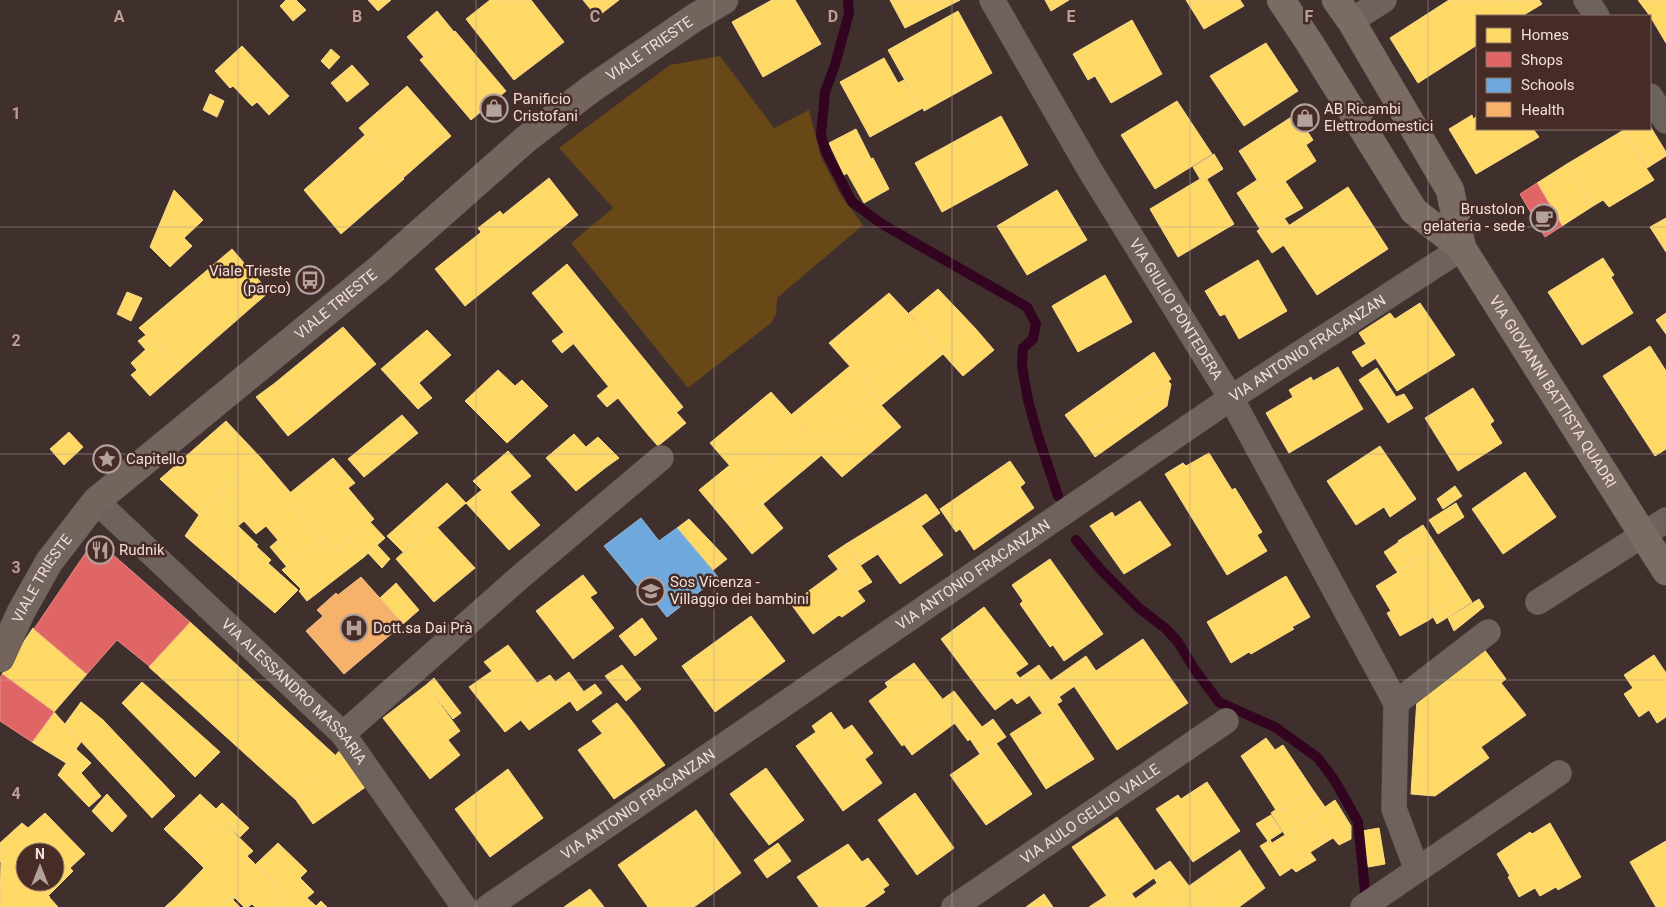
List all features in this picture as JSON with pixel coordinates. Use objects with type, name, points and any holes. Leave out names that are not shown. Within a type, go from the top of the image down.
[{"type":"main road","name":"VIALE TRIESTE","points":[[0,658],[21,612],[48,562],[96,501],[379,269],[526,138],[591,89],[694,18],[724,0]]},
{"type":"main road","name":"VIA GIOVANNI BATTISTA QUADRI","points":[[1281,0],[1414,211],[1462,248],[1666,571]]},
{"type":"main road","name":"VIA GIOVANNI BATTISTA QUADRI","points":[[1343,11],[1450,190],[1462,248]]},
{"type":"street","name":"VIA GIULIO PONTEDERA","points":[[992,0],[1091,172],[1231,398],[1396,703],[1394,808],[1417,870]]},
{"type":"street","points":[[1343,11],[1384,0]]},
{"type":"street","points":[[1586,0],[1596,15]]},
{"type":"street","points":[[1651,98],[1666,121]]},
{"type":"street","name":"VIA ANTONIO FRACANZAN","points":[[488,907],[1231,398],[1462,248]]},
{"type":"street","points":[[343,734],[520,576],[661,458]]},
{"type":"street","name":"VIA ALESSANDRO MASSARIA","points":[[96,501],[343,734],[464,907]]},
{"type":"street","points":[[1538,602],[1666,520]]},
{"type":"street","points":[[1396,703],[1488,632]]},
{"type":"street","name":"VIA AULO GELLIO VALLE","points":[[954,907],[1226,722]]},
{"type":"street","points":[[1364,907],[1559,773]]},
{"type":"shaded area","points":[[720,56],[774,128],[809,110],[821,157],[840,194],[863,225],[777,298],[776,314],[771,323],[688,388],[571,243],[613,208],[559,148],[670,65]]},
{"type":"building: Homes","points":[[286,0],[296,0],[306,10],[293,21],[280,6]]},
{"type":"building: Homes","points":[[368,0],[391,0],[378,11]]},
{"type":"building: Homes","points":[[490,0],[531,0],[564,42],[514,80],[466,19]]},
{"type":"building: Homes","points":[[583,0],[619,0],[597,17]]},
{"type":"building: Homes","points":[[772,0],[795,0],[821,44],[763,77],[732,22]]},
{"type":"building: Homes","points":[[890,0],[960,0],[905,28]]},
{"type":"building: Homes","points":[[1045,0],[1069,0],[1051,11]]},
{"type":"building: Homes","points":[[1186,0],[1240,0],[1244,6],[1204,29]]},
{"type":"building: Homes","points":[[1449,0],[1506,0],[1515,15],[1476,15],[1476,46],[1418,83],[1390,38]]},
{"type":"building: Homes","points":[[1506,0],[1539,0],[1542,4],[1524,15],[1515,15]]},
{"type":"building: Homes","points":[[1638,0],[1666,0],[1666,43],[1651,15]]},
{"type":"building: Homes","points":[[437,11],[454,32],[424,57],[407,37]]},
{"type":"building: Homes","points":[[958,11],[992,73],[924,111],[923,108],[921,109],[888,50]]},
{"type":"building: Homes","points":[[1132,20],[1162,74],[1111,103],[1095,76],[1088,80],[1073,54]]},
{"type":"building: Homes","points":[[455,31],[506,91],[471,120],[420,60]]},
{"type":"building: Homes","points":[[1266,43],[1298,91],[1244,126],[1210,76]]},
{"type":"building: Homes","points":[[242,46],[289,96],[269,115],[257,102],[252,106],[233,86],[230,88],[215,71]]},
{"type":"building: Homes","points":[[331,49],[340,57],[329,69],[321,61]]},
{"type":"building: Homes","points":[[884,58],[898,83],[904,80],[921,109],[870,137],[840,82]]},
{"type":"building: Homes","points":[[352,65],[369,84],[347,102],[331,83]]},
{"type":"building: Homes","points":[[407,86],[451,136],[403,178],[359,128]]},
{"type":"building: Homes","points":[[210,94],[224,101],[217,117],[203,110]]},
{"type":"building: Homes","points":[[1177,101],[1212,154],[1155,189],[1121,135]]},
{"type":"building: Homes","points":[[1296,114],[1313,140],[1306,145],[1316,161],[1266,194],[1239,151]]},
{"type":"building: Homes","points":[[1472,115],[1473,119],[1476,117],[1476,130],[1534,130],[1539,137],[1476,174],[1449,129]]},
{"type":"building: Homes","points":[[1001,116],[1028,165],[942,212],[915,163]]},
{"type":"building: Homes","points":[[1651,128],[1666,152],[1666,156],[1647,168],[1622,131],[1651,130]]},
{"type":"building: Homes","points":[[856,129],[871,159],[844,175],[829,143]]},
{"type":"building: Homes","points":[[1622,131],[1654,180],[1609,207],[1603,200],[1593,206],[1567,164]]},
{"type":"building: Homes","points":[[365,135],[404,179],[341,234],[304,190]]},
{"type":"building: Homes","points":[[1214,154],[1223,169],[1207,179],[1205,176],[1200,179],[1193,167]]},
{"type":"building: Homes","points":[[873,158],[889,189],[864,203],[847,173]]},
{"type":"building: Homes","points":[[1567,164],[1593,206],[1562,226],[1537,183]]},
{"type":"building: Homes","points":[[1205,176],[1234,224],[1178,257],[1150,209]]},
{"type":"building: Homes","points":[[549,178],[578,215],[465,306],[435,269]]},
{"type":"building: Homes","points":[[1257,180],[1266,194],[1285,181],[1303,208],[1285,218],[1282,215],[1260,229],[1237,193]]},
{"type":"building: Homes","points":[[1348,187],[1388,249],[1317,295],[1276,234]]},
{"type":"building: Homes","points":[[174,190],[203,220],[184,238],[192,246],[170,267],[150,247]]},
{"type":"building: Homes","points":[[1057,190],[1087,240],[1027,275],[997,226]]},
{"type":"building: Homes","points":[[500,211],[503,215],[481,232],[478,228]]},
{"type":"building: Homes","points":[[1282,215],[1289,225],[1276,234],[1284,245],[1272,253],[1257,231]]},
{"type":"building: Homes","points":[[1666,218],[1666,252],[1650,227]]},
{"type":"building: Homes","points":[[232,249],[269,292],[182,368],[156,340],[146,350],[138,341],[146,335],[139,328]]},
{"type":"building: Homes","points":[[1603,258],[1614,275],[1611,277],[1633,313],[1582,345],[1548,292]]},
{"type":"building: Homes","points":[[1258,260],[1287,311],[1239,339],[1225,314],[1220,316],[1205,291]]},
{"type":"building: Homes","points":[[567,264],[683,407],[649,436],[532,293]]},
{"type":"building: Homes","points":[[1105,275],[1132,322],[1078,352],[1052,306]]},
{"type":"building: Homes","points":[[938,289],[975,328],[943,354],[909,313]]},
{"type":"building: Homes","points":[[127,292],[142,298],[131,321],[117,314]]},
{"type":"building: Homes","points":[[889,293],[925,331],[864,382],[829,343]]},
{"type":"building: Homes","points":[[1420,303],[1455,355],[1397,391],[1359,333],[1390,313],[1395,319]]},
{"type":"building: Homes","points":[[1666,313],[1666,334],[1656,320]]},
{"type":"building: Homes","points":[[343,327],[376,364],[307,421],[275,383]]},
{"type":"building: Homes","points":[[975,328],[994,350],[963,376],[943,354]]},
{"type":"building: Homes","points":[[427,330],[451,355],[405,395],[381,369]]},
{"type":"building: Homes","points":[[564,332],[573,344],[562,353],[552,341]]},
{"type":"building: Homes","points":[[923,332],[943,354],[883,404],[864,382]]},
{"type":"building: Homes","points":[[156,340],[182,368],[150,396],[131,375],[137,370],[131,363]]},
{"type":"building: Homes","points":[[1366,344],[1376,358],[1362,367],[1352,352]]},
{"type":"building: Homes","points":[[1650,346],[1666,371],[1666,449],[1655,456],[1603,376]]},
{"type":"building: Homes","points":[[1154,352],[1171,379],[1082,438],[1065,415]]},
{"type":"building: Homes","points":[[850,366],[872,391],[816,441],[791,415]]},
{"type":"building: Homes","points":[[1338,367],[1363,409],[1289,453],[1266,413],[1293,397],[1289,390],[1311,377],[1313,381]]},
{"type":"building: Homes","points":[[1377,368],[1396,397],[1404,394],[1413,408],[1388,423],[1359,380]]},
{"type":"building: Homes","points":[[498,370],[515,386],[522,380],[548,406],[507,443],[465,401]]},
{"type":"building: Homes","points":[[1168,381],[1171,384],[1167,406],[1095,457],[1082,438]]},
{"type":"building: Homes","points":[[275,383],[307,421],[288,436],[256,397]]},
{"type":"building: Homes","points":[[419,383],[432,398],[418,409],[405,395]]},
{"type":"building: Homes","points":[[609,386],[618,398],[607,407],[597,396]]},
{"type":"building: Homes","points":[[1473,388],[1494,421],[1490,424],[1502,443],[1458,471],[1425,418]]},
{"type":"building: Homes","points":[[872,391],[883,404],[763,504],[744,482],[806,431],[816,441]]},
{"type":"building: Homes","points":[[771,392],[806,431],[744,482],[710,443]]},
{"type":"building: Homes","points":[[881,405],[901,427],[842,477],[821,455]]},
{"type":"building: Homes","points":[[676,412],[686,423],[658,446],[649,436]]},
{"type":"building: Homes","points":[[402,415],[418,433],[364,477],[348,459]]},
{"type":"building: Homes","points":[[226,421],[260,457],[219,492],[199,515],[160,479]]},
{"type":"building: Homes","points":[[69,432],[83,447],[64,465],[50,449]]},
{"type":"building: Homes","points":[[574,434],[605,468],[576,491],[546,458]]},
{"type":"building: Homes","points":[[598,437],[619,458],[605,468],[586,447]]},
{"type":"building: Homes","points":[[1380,446],[1416,499],[1390,517],[1384,507],[1356,525],[1327,481]]},
{"type":"building: Homes","points":[[508,451],[531,476],[522,483],[499,459]]},
{"type":"building: Homes","points":[[1209,453],[1232,490],[1235,488],[1262,532],[1257,535],[1267,551],[1227,575],[1165,474],[1183,463],[1186,466]]},
{"type":"building: Homes","points":[[260,457],[290,492],[285,497],[321,539],[287,567],[270,547],[278,540],[266,526],[256,534],[219,492]]},
{"type":"building: Homes","points":[[333,458],[355,483],[348,488],[374,519],[333,553],[285,497]]},
{"type":"building: Homes","points":[[499,459],[522,483],[510,492],[495,479],[482,490],[473,481]]},
{"type":"building: Homes","points":[[1010,461],[1025,483],[1020,487],[1034,508],[974,550],[960,529],[956,532],[940,509]]},
{"type":"building: Homes","points":[[730,465],[763,504],[732,529],[699,490]]},
{"type":"building: Homes","points":[[1525,472],[1556,517],[1503,554],[1472,509]]},
{"type":"building: Homes","points":[[495,479],[510,492],[540,525],[509,550],[466,503]]},
{"type":"building: Homes","points":[[447,483],[466,503],[438,527],[434,524],[403,552],[387,536]]},
{"type":"building: Homes","points":[[1455,486],[1462,496],[1443,509],[1437,499]]},
{"type":"building: Homes","points":[[219,492],[244,521],[238,526],[271,560],[268,563],[298,590],[275,613],[185,536],[199,515]]},
{"type":"building: Homes","points":[[926,494],[940,513],[921,526],[906,507]]},
{"type":"building: Homes","points":[[1140,501],[1171,545],[1124,574],[1090,526],[1112,512],[1115,517]]},
{"type":"building: Homes","points":[[1456,503],[1464,517],[1438,534],[1429,520]]},
{"type":"building: Homes","points":[[763,504],[783,528],[752,554],[732,529]]},
{"type":"building: Homes","points":[[906,507],[914,516],[872,546],[878,554],[861,565],[846,544]]},
{"type":"building: Homes","points":[[914,516],[943,555],[900,584],[872,546]]},
{"type":"building: Homes","points":[[689,519],[727,559],[713,570],[677,528]]},
{"type":"building: Homes","points":[[370,522],[385,538],[364,557],[349,540]]},
{"type":"building: Homes","points":[[434,524],[475,568],[434,602],[396,559]]},
{"type":"building: Homes","points":[[1423,525],[1472,602],[1437,624],[1433,617],[1429,620],[1427,616],[1458,598],[1429,553],[1413,563],[1398,541]]},
{"type":"building: Homes","points":[[321,539],[333,553],[349,540],[364,557],[307,601],[299,591],[301,589],[282,570]]},
{"type":"building: Homes","points":[[1399,542],[1413,563],[1398,573],[1384,552]]},
{"type":"building: Homes","points":[[846,544],[858,562],[843,572],[840,568],[838,569],[828,556]]},
{"type":"building: Homes","points":[[377,545],[390,559],[382,568],[368,553]]},
{"type":"building: Homes","points":[[1429,553],[1458,598],[1427,616],[1429,620],[1400,636],[1387,613],[1391,611],[1376,586]]},
{"type":"building: Homes","points":[[1050,559],[1103,634],[1064,661],[1053,645],[1050,647],[1020,604],[1023,601],[1012,585]]},
{"type":"building: Homes","points":[[858,562],[872,582],[857,591],[843,572]]},
{"type":"building: Homes","points":[[840,568],[865,601],[842,617],[839,615],[813,634],[791,604]]},
{"type":"building: Homes","points":[[583,575],[597,593],[590,597],[614,628],[573,659],[536,611]]},
{"type":"building: Homes","points":[[1286,576],[1310,617],[1292,627],[1294,629],[1251,654],[1249,652],[1231,663],[1207,622]]},
{"type":"building: Homes","points":[[396,583],[419,610],[403,624],[380,598]]},
{"type":"building: Homes","points":[[1479,599],[1484,607],[1454,631],[1448,618]]},
{"type":"building: Homes","points":[[984,607],[1028,664],[983,695],[941,639]]},
{"type":"building: Homes","points":[[751,616],[785,661],[715,712],[682,666]]},
{"type":"building: Homes","points":[[642,618],[657,639],[635,656],[619,636]]},
{"type":"building: Homes","points":[[190,622],[336,756],[296,800],[149,667]]},
{"type":"building: Homes","points":[[33,628],[87,674],[54,712],[2,674]]},
{"type":"building: Homes","points":[[1143,639],[1188,703],[1117,750],[1074,686]]},
{"type":"building: Homes","points":[[508,645],[547,696],[518,717],[521,720],[505,732],[469,687],[492,671],[484,662]]},
{"type":"building: Homes","points":[[1484,649],[1506,679],[1501,683],[1526,715],[1481,747],[1489,758],[1435,796],[1411,794],[1417,698]]},
{"type":"building: Homes","points":[[1654,655],[1666,673],[1666,717],[1657,723],[1649,710],[1639,717],[1624,694],[1633,688],[1624,675]]},
{"type":"building: Homes","points":[[1086,656],[1096,671],[1059,697],[1049,682]]},
{"type":"building: Homes","points":[[914,663],[951,710],[902,746],[869,701],[888,687],[885,683]]},
{"type":"building: Homes","points":[[622,665],[641,689],[626,701],[605,676]]},
{"type":"building: Homes","points":[[1039,665],[1051,681],[1017,704],[1012,698],[1027,687],[1020,678]]},
{"type":"building: Homes","points":[[569,672],[584,692],[570,701],[555,682]]},
{"type":"building: Homes","points":[[1015,672],[1027,687],[995,710],[983,695]]},
{"type":"building: Homes","points":[[550,675],[570,701],[529,730],[518,717],[547,696],[537,683]]},
{"type":"building: Homes","points":[[434,678],[461,713],[453,719],[426,685]]},
{"type":"building: Homes","points":[[142,682],[220,752],[195,777],[122,703]]},
{"type":"building: Homes","points":[[1049,682],[1062,701],[1042,713],[1030,696]]},
{"type":"building: Homes","points":[[595,684],[602,693],[577,711],[570,701]]},
{"type":"building: Homes","points":[[426,685],[460,731],[448,740],[460,755],[430,779],[383,718]]},
{"type":"building: Homes","points":[[954,691],[982,727],[993,719],[1006,737],[980,754],[970,739],[968,741],[947,713],[951,710],[943,699]]},
{"type":"building: Homes","points":[[81,702],[103,720],[175,796],[152,818],[65,724]]},
{"type":"building: Homes","points":[[617,703],[628,716],[602,733],[592,721]]},
{"type":"building: Homes","points":[[1057,704],[1094,759],[1046,789],[1010,734]]},
{"type":"building: Homes","points":[[54,712],[81,742],[66,763],[32,742]]},
{"type":"building: Homes","points":[[831,712],[882,783],[843,811],[796,746],[816,732],[812,726]]},
{"type":"building: Homes","points":[[947,713],[955,723],[912,755],[904,744]]},
{"type":"building: Homes","points":[[628,716],[665,765],[614,799],[578,750]]},
{"type":"building: Homes","points":[[852,725],[873,753],[865,759],[844,730]]},
{"type":"building: Homes","points":[[1266,738],[1275,750],[1283,745],[1313,790],[1281,811],[1279,807],[1276,810],[1241,756]]},
{"type":"building: Homes","points":[[996,743],[1032,794],[986,825],[950,775]]},
{"type":"building: Homes","points":[[76,749],[91,763],[81,773],[101,796],[89,807],[58,775]]},
{"type":"building: Homes","points":[[341,749],[367,786],[313,824],[296,800]]},
{"type":"building: Homes","points":[[766,768],[804,820],[769,845],[730,794]]},
{"type":"building: Homes","points":[[508,769],[543,818],[490,857],[455,809]]},
{"type":"building: Homes","points":[[1207,782],[1240,831],[1193,862],[1156,809],[1178,795],[1181,799]]},
{"type":"building: Homes","points":[[1313,790],[1325,807],[1285,835],[1271,813],[1279,807],[1281,811]]},
{"type":"building: Homes","points":[[915,793],[954,848],[917,875],[878,820]]},
{"type":"building: Homes","points":[[107,794],[127,816],[112,832],[92,811]]},
{"type":"building: Homes","points":[[200,794],[216,809],[222,803],[249,828],[240,837],[223,822],[190,854],[164,829]]},
{"type":"building: Homes","points":[[1335,800],[1351,826],[1351,839],[1339,845],[1333,838],[1328,841],[1311,817]]},
{"type":"building: Homes","points":[[696,810],[741,873],[694,907],[648,907],[618,865]]},
{"type":"building: Homes","points":[[45,813],[85,854],[70,868],[73,871],[65,879],[65,869],[68,866],[65,863],[65,842],[15,842],[15,872],[13,874],[0,861],[0,843],[22,823],[28,828]]},
{"type":"building: Homes","points":[[1271,815],[1282,832],[1268,841],[1256,824]]},
{"type":"building: Homes","points":[[1117,817],[1158,875],[1114,906],[1072,847]]},
{"type":"building: Homes","points":[[1311,817],[1328,841],[1301,858],[1285,835]]},
{"type":"building: Homes","points":[[223,822],[253,851],[247,856],[285,894],[271,907],[255,907],[252,904],[244,907],[233,896],[220,907],[181,907],[174,899],[204,868],[190,854]]},
{"type":"building: Homes","points":[[1550,823],[1581,877],[1558,890],[1556,887],[1540,896],[1535,888],[1519,897],[1508,877],[1510,876],[1497,854],[1530,832],[1532,834]]},
{"type":"building: Homes","points":[[1379,828],[1385,864],[1368,867],[1362,831]]},
{"type":"building: Homes","points":[[1285,835],[1301,858],[1310,852],[1316,860],[1296,872],[1292,868],[1280,876],[1260,846],[1270,840],[1272,843]]},
{"type":"building: Homes","points":[[1666,841],[1666,907],[1656,907],[1630,862]]},
{"type":"building: Homes","points":[[278,843],[307,871],[300,878],[314,892],[307,898],[316,906],[321,901],[327,907],[271,907],[285,894],[256,864]]},
{"type":"building: Homes","points":[[778,843],[791,861],[767,878],[754,860]]},
{"type":"building: Homes","points":[[848,844],[885,892],[864,907],[819,907],[797,877]]},
{"type":"building: Homes","points":[[1240,850],[1249,864],[1205,893],[1215,907],[1200,907],[1189,892],[1168,907],[1142,907],[1135,899],[1157,883],[1154,878],[1158,875],[1155,871],[1170,861],[1189,886]]},
{"type":"building: Homes","points":[[868,858],[889,885],[883,889],[862,862]]},
{"type":"building: Homes","points":[[1,860],[13,874],[15,872],[15,892],[44,892],[50,897],[42,904],[45,907],[0,907]]},
{"type":"building: Homes","points":[[1249,864],[1265,888],[1239,907],[1215,907],[1205,893]]},
{"type":"building: Homes","points":[[590,889],[604,907],[564,907]]},
{"type":"building: Homes","points":[[44,892],[52,892],[48,896]]},
{"type":"building: Homes","points":[[1189,892],[1200,907],[1168,907]]},
{"type":"building: Homes","points":[[1131,893],[1142,907],[1089,907],[1106,896],[1114,906]]},
{"type":"building: Homes","points":[[1044,894],[1053,907],[1026,907]]},
{"type":"building: Homes","points":[[233,896],[235,897],[233,900],[240,907],[220,907]]},
{"type":"building: Homes","points":[[49,897],[58,907],[45,907],[42,904]]},
{"type":"building: Homes","points":[[174,899],[181,907],[165,907]]},
{"type":"building: Shops","points":[[1537,183],[1562,226],[1545,237],[1520,194]]},
{"type":"building: Shops","points":[[95,539],[190,622],[149,666],[117,640],[87,674],[34,629]]},
{"type":"building: Shops","points":[[2,674],[54,712],[32,742],[0,721],[0,678]]},
{"type":"building: Schools","points":[[641,518],[659,541],[677,528],[718,577],[667,617],[641,584],[637,586],[604,546]]},
{"type":"building: Health","name":"Dott.sa Dai Prà","points":[[361,577],[403,624],[344,674],[306,631],[323,616],[317,610],[336,593],[338,595]]},
{"type":"waterway","points":[[848,0],[849,13],[835,65],[825,92],[821,135],[826,152],[852,202],[882,224],[1027,307],[1036,324],[1033,339],[1023,348],[1022,366],[1028,400],[1058,496]]},
{"type":"waterway","points":[[1076,540],[1101,570],[1139,608],[1165,628],[1178,642],[1195,670],[1219,702],[1275,727],[1318,758],[1335,781],[1358,822],[1365,891],[1371,903]]},
{"type":"place","name":"Panificio Cristofani","points":[[494,108]]},
{"type":"place","name":"AB Ricambi Elettrodomestici","points":[[1305,118]]},
{"type":"place","name":"Brustolon gelateria - sede","points":[[1544,218]]},
{"type":"place","name":"Viale Trieste (parco)","points":[[310,280]]},
{"type":"place","name":"Capitello","points":[[107,459]]},
{"type":"place","name":"Rudnik","points":[[100,550]]},
{"type":"place","name":"Sos Vicenza - Villaggio dei bambini","points":[[651,591]]},
{"type":"place","name":"Dott.sa Dai Prà","points":[[354,628]]}]
